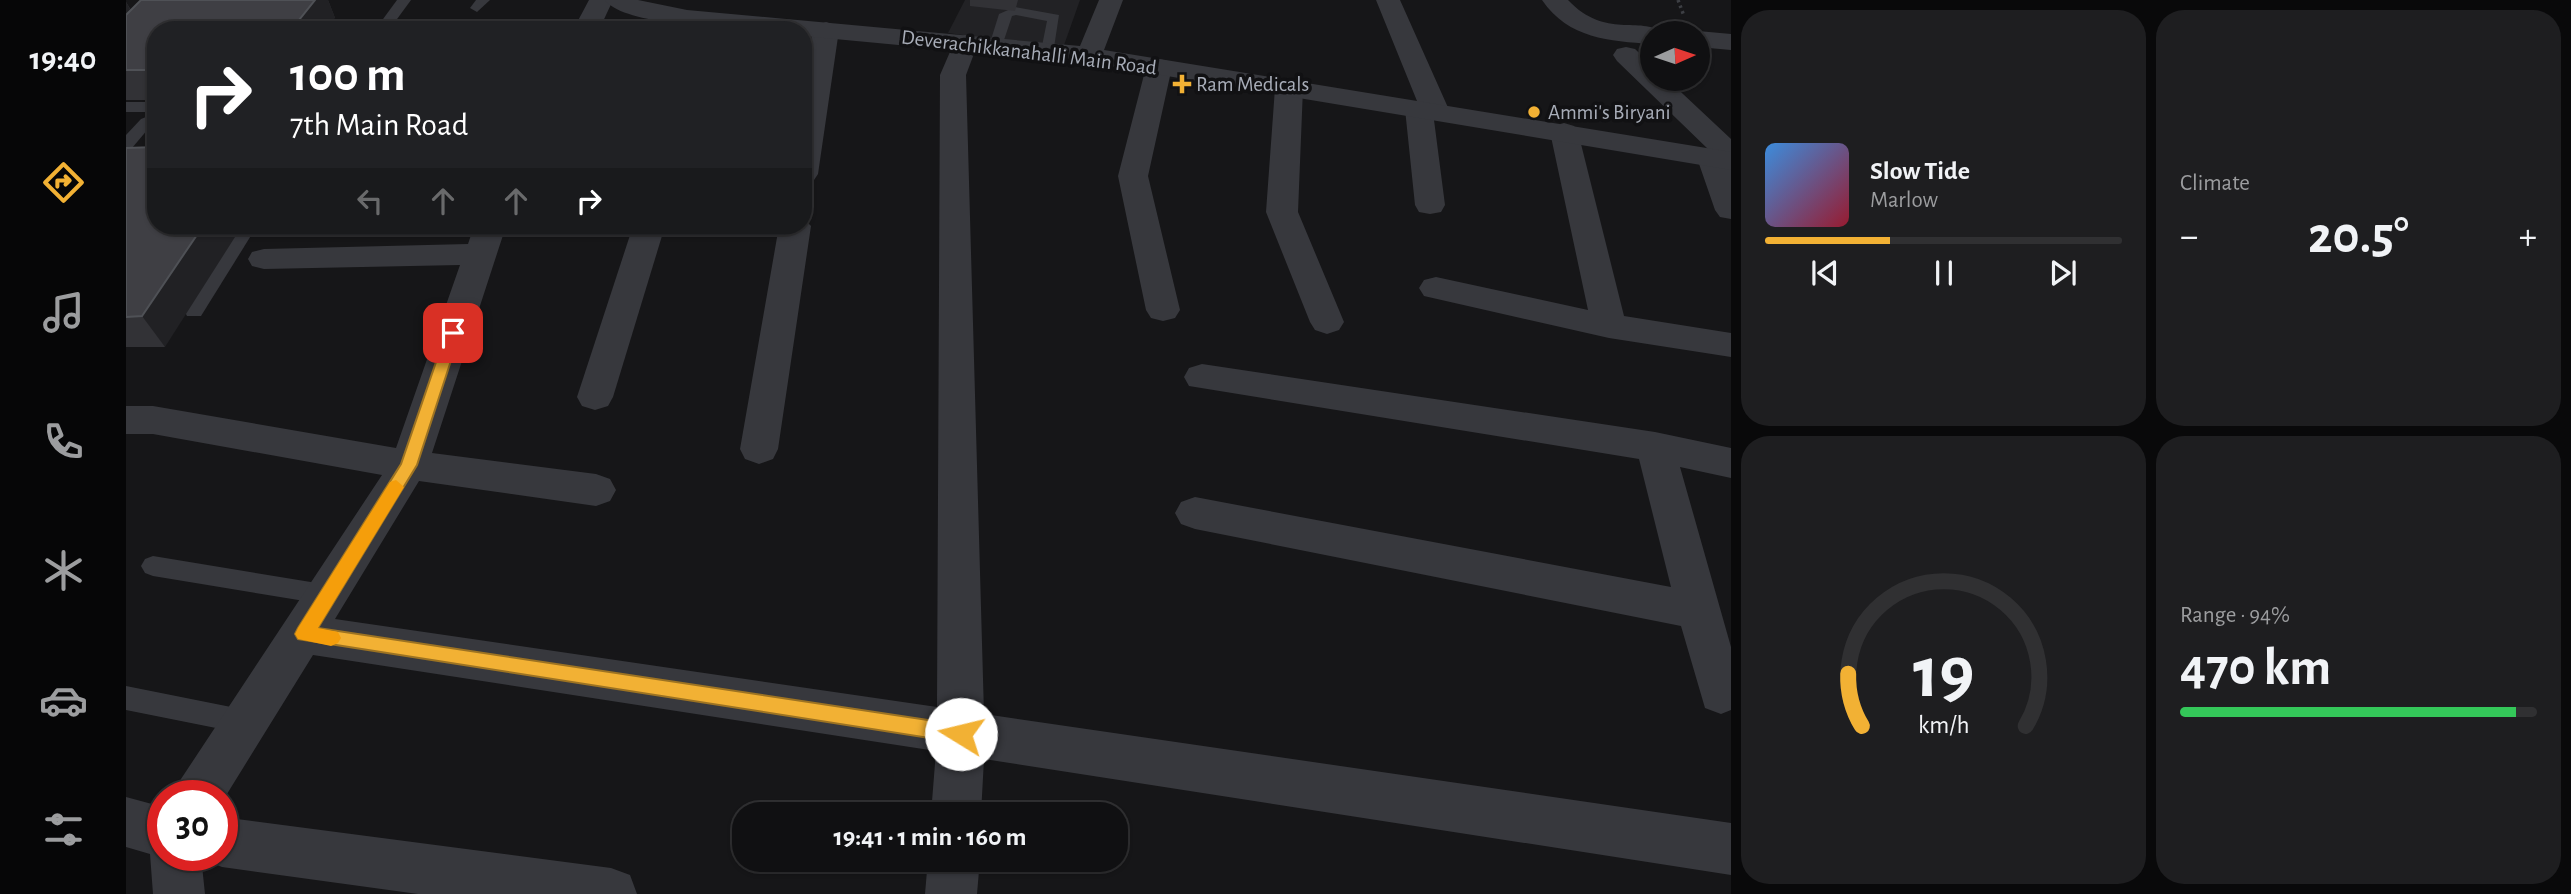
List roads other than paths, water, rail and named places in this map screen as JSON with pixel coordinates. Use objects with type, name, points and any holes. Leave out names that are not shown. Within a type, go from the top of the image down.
[{"type":"street","points":[[590,21],[601,0]]},
{"type":"street","name":"Deverachikkanahalli Main Road","points":[[617,0],[636,8],[694,21]]},
{"type":"street","points":[[1088,55],[1111,0]]},
{"type":"street","points":[[1388,0],[1428,110],[1430,205]]},
{"type":"street","points":[[1554,0],[1572,21],[1584,28],[1640,35]]},
{"type":"street","name":"Deverachikkanahalli Main Road","points":[[812,29],[1088,55],[1725,158]]},
{"type":"street","points":[[812,118],[826,30]]},
{"type":"street","points":[[1710,40],[1731,42]]},
{"type":"street","points":[[957,802],[961,734],[953,75],[980,45]]},
{"type":"street","points":[[1626,55],[1725,158],[1731,210]]},
{"type":"street","points":[[1159,67],[1133,176],[1163,310]]},
{"type":"street","points":[[1289,88],[1282,212],[1327,322]]},
{"type":"street","points":[[1564,132],[1609,326]]},
{"type":"street","points":[[595,397],[646,235]]},
{"type":"street","points":[[759,449],[794,235]]},
{"type":"street","points":[[208,780],[409,465],[485,240],[264,259]]},
{"type":"street","points":[[1436,288],[1609,326],[1731,345]]},
{"type":"street","points":[[1202,377],[1655,447],[1731,463]]},
{"type":"street","points":[[126,420],[153,420],[409,465],[596,490]]},
{"type":"street","points":[[1655,447],[1721,693]]},
{"type":"street","points":[[1195,513],[1699,611]]},
{"type":"street","points":[[316,614],[553,661],[756,694],[961,734],[1731,849]]},
{"type":"street","points":[[126,821],[147,827]]},
{"type":"street","points":[[238,844],[611,894]]},
{"type":"street","points":[[177,871],[179,894]]},
{"type":"street","points":[[951,894],[953,872]]},
{"type":"lane","points":[[389,21],[404,0]]},
{"type":"lane","points":[[980,45],[1006,14],[1015,11],[1054,18],[1048,51]]},
{"type":"lane","points":[[126,107],[147,107]]},
{"type":"lane","points":[[126,122],[147,121]]},
{"type":"lane","points":[[129,153],[147,127]]},
{"type":"lane","points":[[194,312],[242,235]]},
{"type":"lane","points":[[153,566],[316,614]]},
{"type":"lane","points":[[126,698],[246,722]]},
{"type":"place","name":"Ram Medicals","points":[[1182,84]]},
{"type":"place","name":"Ammi's Biryani","points":[[1534,112]]}]
